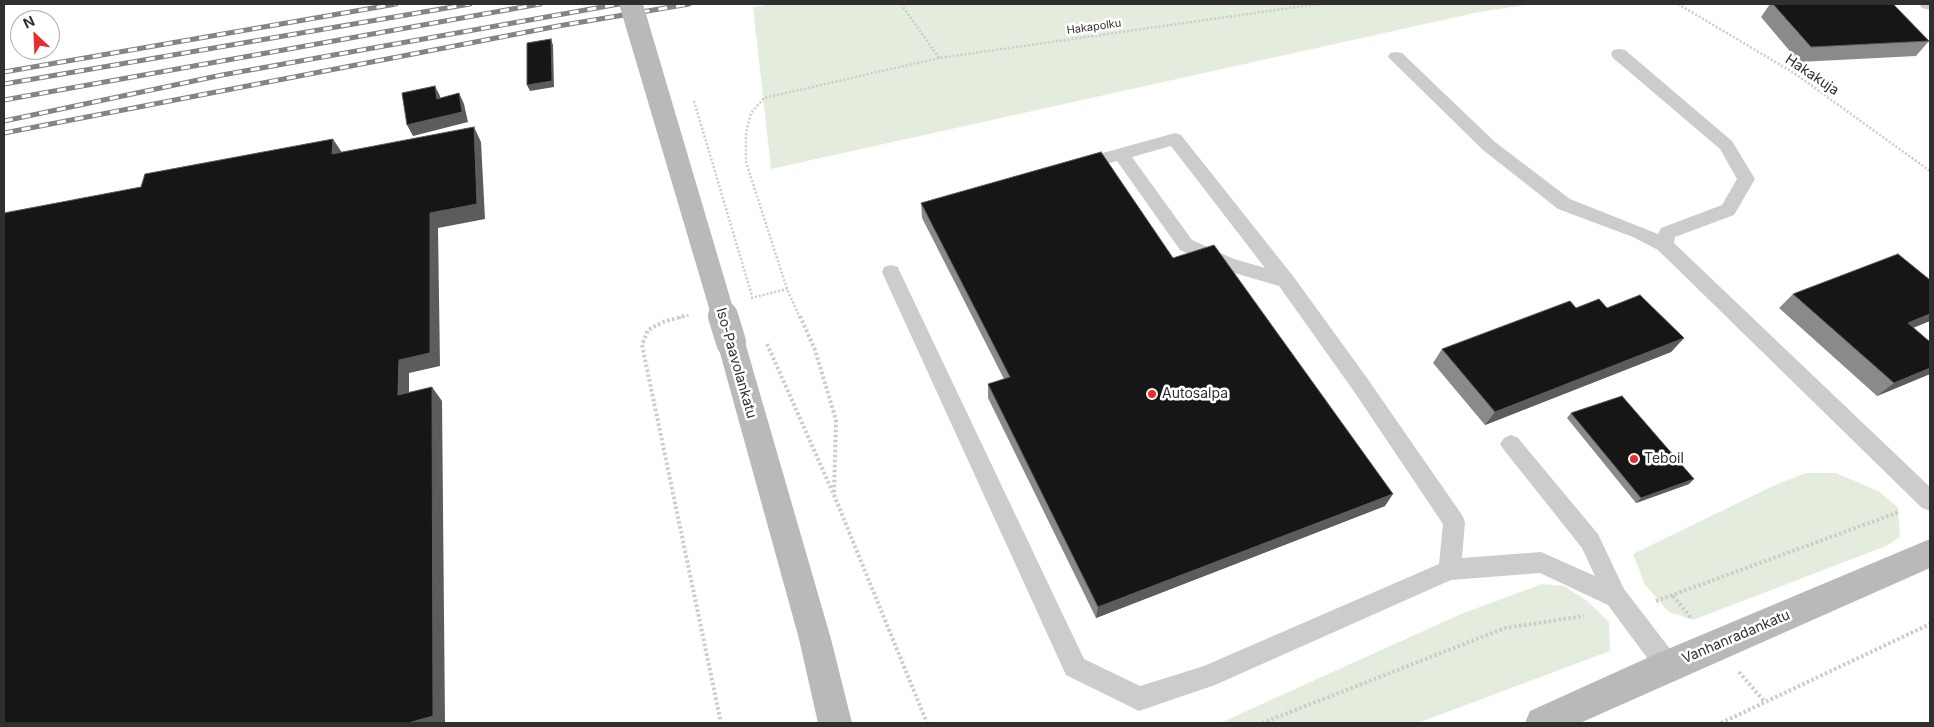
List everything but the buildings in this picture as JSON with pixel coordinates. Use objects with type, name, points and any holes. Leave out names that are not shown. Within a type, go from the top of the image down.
[{"type":"main road","name":"Iso-Paavolankatu","points":[[631,4],[815,639],[835,723]]},
{"type":"main road","name":"Vanhanradankatu","points":[[1542,723],[1668,666],[1930,554]]},
{"type":"lane","points":[[1619,54],[1726,145],[1746,179],[1728,210],[1667,233],[1664,245]]},
{"type":"lane","points":[[1396,57],[1489,146],[1564,204],[1639,232],[1664,245],[1930,501]]},
{"type":"lane","points":[[1065,169],[1175,139],[1286,281],[1360,384],[1454,522],[1450,570]]},
{"type":"lane","points":[[1120,153],[1186,245],[1228,264],[1286,281]]},
{"type":"lane","points":[[891,272],[1076,667],[1139,699],[1206,677],[1450,570],[1541,562],[1616,598]]},
{"type":"lane","points":[[1511,444],[1590,541],[1616,598],[1668,666]]},
{"type":"path","points":[[901,4],[939,58]]},
{"type":"path","name":"Hakapolku","points":[[834,495],[836,420],[815,350],[787,289],[746,162],[746,133],[751,113],[764,98],[939,58],[1318,4]]},
{"type":"path","name":"Hakakuja","points":[[1678,4],[1794,73],[1930,171]]},
{"type":"path","points":[[749,299],[787,289]]},
{"type":"path","points":[[691,314],[663,322],[648,330],[642,345],[721,723]]},
{"type":"path","points":[[766,342],[834,495],[928,723]]},
{"type":"path","points":[[1721,723],[1930,624]]},
{"type":"green space","points":[[774,4],[1533,4],[1479,12],[771,169],[753,7]]},
{"type":"green space","points":[[1806,473],[1836,473],[1880,492],[1898,508],[1900,537],[1886,546],[1693,620],[1669,612],[1645,585],[1633,554],[1775,485]]},
{"type":"green space","points":[[1542,584],[1564,586],[1586,600],[1609,622],[1610,651],[1418,723],[1220,723],[1461,614]]},
{"type":"railway","points":[[4,72],[396,4]]},
{"type":"railway","points":[[4,84],[470,4]]},
{"type":"railway","points":[[4,100],[540,4]]},
{"type":"railway","points":[[4,121],[222,75],[619,4]]},
{"type":"railway","points":[[4,133],[558,26],[689,4]]},
{"type":"place","name":"Autosalpa","points":[[1152,394]]},
{"type":"place","name":"Teboil","points":[[1634,459]]}]
